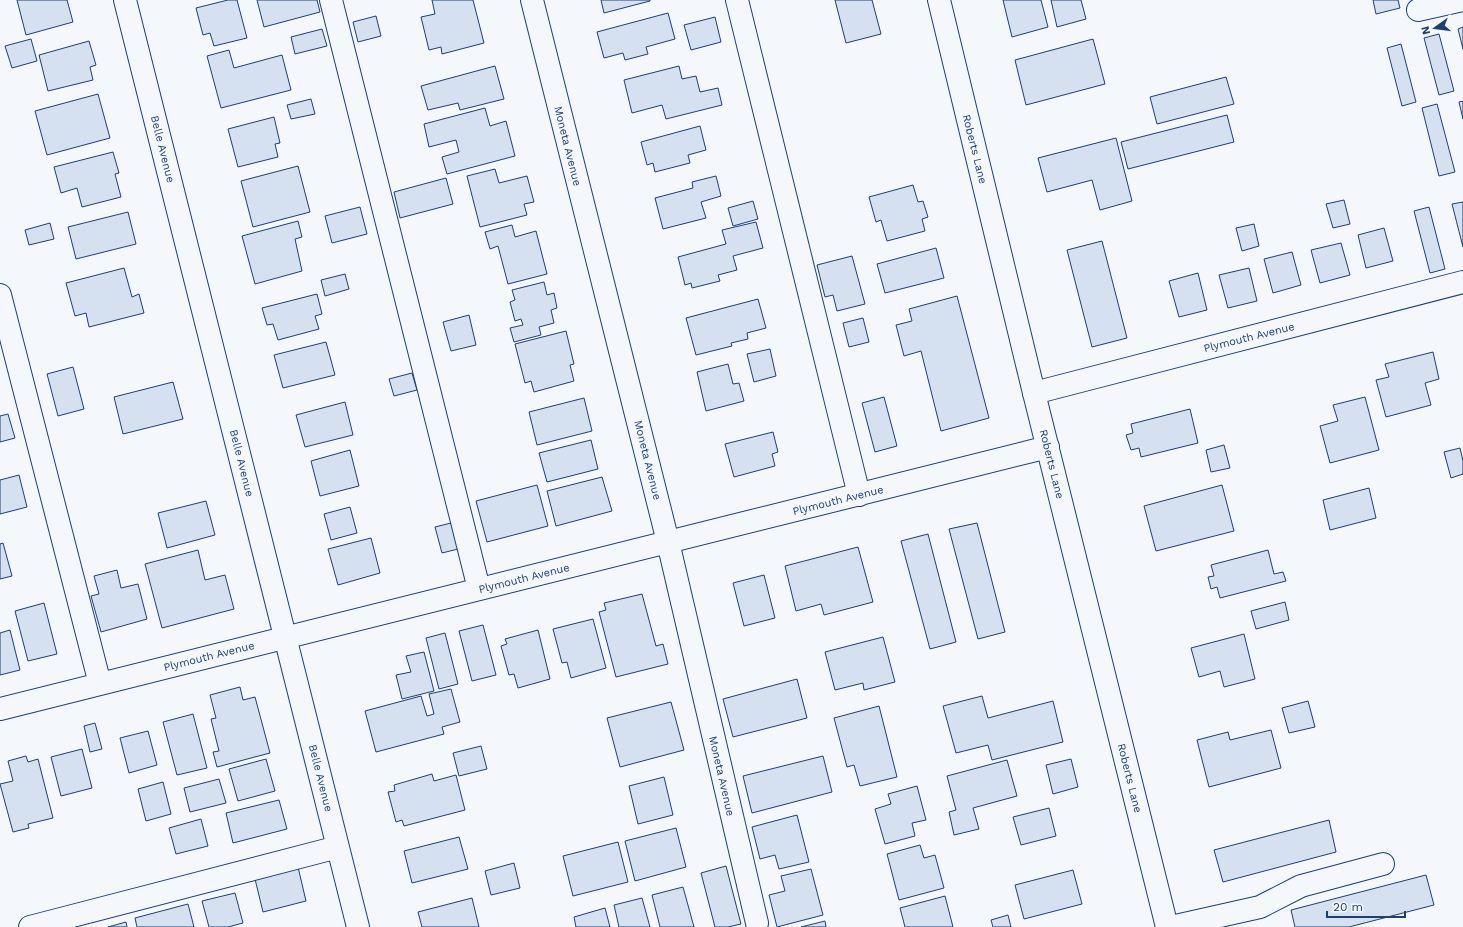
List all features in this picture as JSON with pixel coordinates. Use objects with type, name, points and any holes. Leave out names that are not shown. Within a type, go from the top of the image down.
[{"type":"street","name":"Belle Avenue","points":[[126,0],[358,927]]},
{"type":"street","points":[[332,0],[479,589]]},
{"type":"street","name":"Moneta Avenue","points":[[532,0],[668,542],[757,922]]},
{"type":"street","points":[[737,0],[859,495]]},
{"type":"street","name":"Roberts Lane","points":[[939,0],[1034,393],[1167,927]]},
{"type":"street","points":[[1418,10],[1463,0]]},
{"type":"street","name":"Plymouth Avenue","points":[[1034,393],[1463,282]]},
{"type":"street","points":[[0,295],[100,684]]},
{"type":"street","name":"Plymouth Avenue","points":[[0,709],[1048,447]]},
{"type":"street","points":[[30,927],[338,847]]},
{"type":"street","points":[[1171,927],[1260,907],[1301,886],[1384,864]]},
{"type":"building","points":[[17,0],[67,0],[73,22],[26,35]]},
{"type":"building","points":[[228,0],[237,0],[247,38],[214,46],[210,33],[203,35],[196,8]]},
{"type":"building","points":[[257,0],[317,0],[320,12],[264,27]]},
{"type":"building","points":[[432,0],[473,0],[484,43],[442,54],[441,47],[429,50],[421,17],[435,14]]},
{"type":"building","points":[[601,0],[650,0],[650,1],[604,13]]},
{"type":"building","points":[[835,0],[872,0],[881,34],[846,43]]},
{"type":"building","points":[[1003,0],[1041,0],[1048,27],[1012,37]]},
{"type":"building","points":[[1051,0],[1081,0],[1086,19],[1057,27]]},
{"type":"building","points":[[1373,0],[1398,0],[1400,8],[1376,14]]},
{"type":"building","points":[[668,13],[675,39],[646,47],[648,54],[625,60],[623,53],[604,58],[597,32]]},
{"type":"building","points":[[376,16],[381,36],[358,42],[353,22]]},
{"type":"building","points":[[715,17],[721,42],[691,50],[684,25]]},
{"type":"building","points":[[1463,27],[1463,49],[1458,29]]},
{"type":"building","points":[[322,29],[327,46],[295,54],[291,37]]},
{"type":"building","points":[[1439,34],[1454,91],[1439,95],[1424,38]]},
{"type":"building","points":[[31,39],[37,61],[12,68],[5,46]]},
{"type":"building","points":[[1093,39],[1105,84],[1026,105],[1015,60]]},
{"type":"building","points":[[89,41],[96,65],[90,67],[93,80],[48,91],[39,55]]},
{"type":"building","points":[[1401,44],[1416,102],[1402,106],[1387,48]]},
{"type":"building","points":[[229,50],[234,68],[282,55],[291,90],[221,108],[207,56]]},
{"type":"building","points":[[495,66],[504,99],[460,110],[458,103],[428,110],[421,86]]},
{"type":"building","points":[[679,66],[682,79],[696,76],[700,92],[718,88],[722,105],[666,119],[662,105],[632,113],[624,80]]},
{"type":"building","points":[[1226,77],[1234,104],[1157,124],[1150,97]]},
{"type":"building","points":[[98,94],[110,138],[47,155],[35,111]]},
{"type":"building","points":[[311,99],[315,114],[291,119],[287,105]]},
{"type":"building","points":[[1463,101],[1463,119],[1459,102]]},
{"type":"building","points":[[1437,104],[1455,172],[1439,176],[1422,108]]},
{"type":"building","points":[[485,108],[490,126],[506,121],[515,156],[447,174],[442,157],[459,152],[456,140],[429,147],[424,124]]},
{"type":"building","points":[[1227,115],[1234,142],[1128,169],[1121,142]]},
{"type":"building","points":[[274,117],[280,143],[275,144],[278,157],[238,167],[228,129]]},
{"type":"building","points":[[700,126],[706,150],[688,155],[690,163],[655,172],[653,163],[647,165],[641,142]]},
{"type":"building","points":[[1116,138],[1132,201],[1100,210],[1092,180],[1047,192],[1038,158]]},
{"type":"building","points":[[113,152],[119,173],[115,174],[121,197],[82,207],[77,188],[61,193],[54,167]]},
{"type":"building","points":[[298,166],[310,212],[253,227],[241,181]]},
{"type":"building","points":[[495,169],[499,183],[527,176],[534,202],[524,204],[527,215],[480,227],[467,176]]},
{"type":"building","points":[[716,176],[721,196],[701,202],[706,218],[663,229],[655,198],[693,188],[692,182]]},
{"type":"building","points":[[446,178],[453,204],[400,218],[394,192]]},
{"type":"building","points":[[913,185],[918,202],[923,201],[928,217],[922,219],[925,231],[887,241],[881,220],[876,222],[869,197]]},
{"type":"building","points":[[1344,200],[1350,224],[1333,228],[1326,204]]},
{"type":"building","points":[[753,201],[758,219],[733,226],[728,208]]},
{"type":"building","points":[[1463,202],[1463,247],[1452,204]]},
{"type":"building","points":[[360,207],[367,234],[332,243],[325,216]]},
{"type":"building","points":[[1429,207],[1445,269],[1430,273],[1414,211]]},
{"type":"building","points":[[128,212],[136,244],[76,259],[68,227]]},
{"type":"building","points":[[298,221],[302,237],[295,239],[302,271],[255,284],[242,236]]},
{"type":"building","points":[[756,222],[763,248],[733,256],[737,270],[718,275],[720,281],[692,288],[691,283],[685,285],[678,257],[726,244],[722,230]]},
{"type":"building","points":[[50,223],[54,239],[29,245],[25,230]]},
{"type":"building","points":[[1254,224],[1259,246],[1242,251],[1236,228]]},
{"type":"building","points":[[512,225],[515,237],[536,231],[547,274],[508,284],[498,246],[490,249],[485,232]]},
{"type":"building","points":[[1384,228],[1393,261],[1366,268],[1358,235]]},
{"type":"building","points":[[1102,241],[1127,338],[1092,347],[1067,250]]},
{"type":"building","points":[[1341,243],[1350,275],[1320,283],[1311,250]]},
{"type":"building","points":[[936,248],[944,278],[885,293],[877,264]]},
{"type":"building","points":[[1292,252],[1301,285],[1273,293],[1264,259]]},
{"type":"building","points":[[852,256],[865,304],[837,311],[833,295],[825,297],[817,265]]},
{"type":"building","points":[[124,268],[132,297],[139,294],[144,313],[89,327],[86,313],[75,316],[66,283]]},
{"type":"building","points":[[1249,268],[1257,301],[1228,308],[1219,275]]},
{"type":"building","points":[[1198,273],[1207,310],[1179,317],[1169,281]]},
{"type":"building","points":[[345,274],[349,289],[325,296],[321,280]]},
{"type":"building","points":[[544,282],[547,295],[554,293],[557,308],[551,310],[554,323],[539,327],[541,335],[514,342],[510,328],[523,325],[521,319],[515,321],[510,302],[515,300],[512,290]]},
{"type":"building","points":[[317,294],[322,314],[315,316],[319,329],[278,340],[273,324],[267,325],[262,308]]},
{"type":"building","points":[[957,296],[989,418],[941,431],[921,351],[904,356],[896,325],[912,321],[909,309]]},
{"type":"building","points":[[758,299],[766,328],[747,333],[748,339],[731,343],[732,346],[696,355],[686,318]]},
{"type":"building","points":[[469,315],[476,345],[451,351],[443,322]]},
{"type":"building","points":[[863,318],[869,342],[849,347],[843,323]]},
{"type":"building","points":[[566,331],[574,364],[570,365],[574,381],[534,392],[531,381],[525,383],[515,344]]},
{"type":"building","points":[[326,342],[335,375],[283,388],[274,355]]},
{"type":"building","points":[[770,349],[776,376],[754,382],[747,354]]},
{"type":"building","points":[[1433,352],[1439,379],[1425,383],[1431,405],[1386,417],[1376,380],[1389,377],[1385,364]]},
{"type":"building","points":[[728,364],[733,384],[739,383],[744,401],[706,411],[697,372]]},
{"type":"building","points":[[73,367],[84,409],[58,416],[47,374]]},
{"type":"building","points":[[412,373],[417,390],[394,396],[389,379]]},
{"type":"building","points":[[173,382],[183,419],[123,434],[114,397]]},
{"type":"building","points":[[884,397],[897,446],[875,452],[862,403]]},
{"type":"building","points":[[1365,397],[1379,450],[1330,463],[1320,426],[1338,421],[1333,405]]},
{"type":"building","points":[[584,398],[592,431],[537,445],[529,412]]},
{"type":"building","points":[[345,402],[353,435],[305,447],[296,415]]},
{"type":"building","points":[[1190,409],[1198,443],[1141,457],[1139,448],[1131,450],[1126,435],[1133,433],[1131,424]]},
{"type":"building","points":[[8,414],[15,438],[0,442],[0,416]]},
{"type":"building","points":[[773,432],[778,452],[772,454],[775,466],[734,477],[725,444]]},
{"type":"building","points":[[591,440],[598,469],[547,482],[539,453]]},
{"type":"building","points":[[1224,445],[1230,468],[1211,472],[1206,450]]},
{"type":"building","points":[[1460,448],[1463,461],[1463,474],[1451,478],[1444,452]]},
{"type":"building","points":[[350,450],[359,486],[320,496],[311,461]]},
{"type":"building","points":[[19,475],[27,507],[0,514],[0,480]]},
{"type":"building","points":[[602,477],[612,511],[556,526],[547,491]]},
{"type":"building","points":[[537,485],[548,526],[487,542],[476,501]]},
{"type":"building","points":[[1222,485],[1234,531],[1156,551],[1144,506]]},
{"type":"building","points":[[1369,488],[1376,518],[1330,530],[1323,500]]},
{"type":"building","points":[[206,501],[215,535],[167,548],[158,513]]},
{"type":"building","points":[[350,507],[357,533],[331,540],[324,514]]},
{"type":"building","points":[[451,523],[458,549],[442,553],[435,527]]},
{"type":"building","points":[[977,523],[1005,632],[978,639],[949,529]]},
{"type":"building","points":[[928,534],[956,642],[930,649],[901,541]]},
{"type":"building","points":[[371,538],[380,573],[338,585],[328,549]]},
{"type":"building","points":[[3,543],[12,576],[0,579],[0,544]]},
{"type":"building","points":[[858,547],[873,602],[824,615],[821,604],[796,611],[785,566]]},
{"type":"building","points":[[198,550],[205,580],[225,575],[234,609],[162,628],[145,564]]},
{"type":"building","points":[[1268,550],[1274,574],[1283,572],[1286,581],[1220,598],[1217,587],[1211,589],[1208,577],[1214,576],[1211,565]]},
{"type":"building","points":[[117,570],[121,588],[138,584],[147,619],[101,632],[91,596],[99,594],[94,576]]},
{"type":"building","points":[[764,575],[775,618],[744,626],[733,583]]},
{"type":"building","points":[[642,594],[656,646],[663,644],[668,664],[616,677],[599,612],[606,610],[604,603]]},
{"type":"building","points":[[1285,602],[1289,620],[1256,629],[1251,611]]},
{"type":"building","points":[[44,603],[57,654],[28,661],[15,611]]},
{"type":"building","points":[[593,619],[606,668],[571,678],[567,662],[562,663],[553,629]]},
{"type":"building","points":[[483,625],[496,675],[472,681],[459,631]]},
{"type":"building","points":[[10,630],[20,670],[0,675],[0,633]]},
{"type":"building","points":[[538,630],[550,679],[518,688],[514,674],[509,675],[501,646],[507,644],[505,639]]},
{"type":"building","points":[[445,633],[458,684],[439,689],[426,638]]},
{"type":"building","points":[[1244,634],[1255,679],[1224,687],[1220,671],[1199,677],[1191,648]]},
{"type":"building","points":[[883,637],[895,682],[864,690],[863,683],[835,690],[825,652]]},
{"type":"building","points":[[424,652],[434,691],[402,699],[396,675],[411,672],[406,656]]},
{"type":"building","points":[[797,679],[807,718],[733,737],[723,699]]},
{"type":"building","points":[[240,687],[243,700],[255,697],[270,753],[217,767],[213,752],[219,751],[211,719],[216,718],[210,695]]},
{"type":"building","points":[[451,689],[460,722],[442,727],[444,734],[376,752],[365,711],[421,696],[427,716],[434,714],[429,694]]},
{"type":"building","points":[[982,696],[988,718],[1053,701],[1063,742],[992,760],[988,745],[956,753],[943,706]]},
{"type":"building","points":[[1308,701],[1315,727],[1289,733],[1282,708]]},
{"type":"building","points":[[671,702],[684,750],[620,767],[607,718]]},
{"type":"building","points":[[879,706],[897,777],[860,786],[854,765],[847,767],[834,718]]},
{"type":"building","points":[[193,714],[207,768],[177,775],[163,722]]},
{"type":"building","points":[[95,723],[102,749],[90,752],[84,726]]},
{"type":"building","points":[[1271,730],[1281,768],[1209,787],[1197,740],[1228,732],[1230,740]]},
{"type":"building","points":[[148,731],[157,765],[129,773],[120,738]]},
{"type":"building","points":[[481,746],[487,769],[459,776],[453,753]]},
{"type":"building","points":[[82,749],[92,788],[61,796],[51,757]]},
{"type":"building","points":[[26,756],[28,762],[38,759],[53,818],[28,824],[29,828],[13,832],[0,784],[13,781],[8,761]]},
{"type":"building","points":[[823,756],[832,792],[752,813],[743,776]]},
{"type":"building","points":[[266,759],[275,791],[238,801],[229,769]]},
{"type":"building","points":[[1071,759],[1078,787],[1053,794],[1046,765]]},
{"type":"building","points":[[1007,760],[1017,796],[973,808],[979,829],[954,835],[949,812],[956,810],[947,776]]},
{"type":"building","points":[[432,774],[434,781],[456,775],[465,810],[404,826],[402,820],[396,822],[388,792],[395,791],[394,785]]},
{"type":"building","points":[[664,777],[673,815],[638,824],[629,786]]},
{"type":"building","points":[[219,779],[226,803],[190,812],[184,788]]},
{"type":"building","points":[[163,782],[171,814],[146,821],[138,789]]},
{"type":"building","points":[[917,786],[926,820],[912,823],[915,836],[885,844],[875,809],[891,804],[888,794]]},
{"type":"building","points":[[279,800],[287,829],[233,843],[226,813]]},
{"type":"building","points":[[1049,808],[1056,836],[1021,845],[1013,817]]},
{"type":"building","points":[[797,815],[809,862],[779,869],[775,855],[760,859],[752,827]]},
{"type":"building","points":[[201,819],[208,846],[176,854],[169,828]]},
{"type":"building","points":[[1329,820],[1336,852],[1223,882],[1214,850]]},
{"type":"building","points":[[676,828],[686,867],[635,881],[625,841]]},
{"type":"building","points":[[459,837],[468,869],[412,883],[404,851]]},
{"type":"building","points":[[618,842],[628,882],[573,896],[563,856]]},
{"type":"building","points":[[920,845],[924,858],[935,855],[944,888],[899,900],[887,854]]},
{"type":"building","points":[[514,863],[520,888],[491,895],[485,871]]},
{"type":"building","points":[[726,866],[741,924],[728,927],[715,927],[701,873]]},
{"type":"building","points":[[298,867],[306,901],[263,912],[255,879]]},
{"type":"building","points":[[811,869],[823,915],[777,927],[769,895],[785,891],[781,876]]},
{"type":"building","points":[[1073,870],[1082,904],[1024,919],[1015,885]]},
{"type":"building","points":[[1426,875],[1434,905],[1349,927],[1295,927],[1291,910]]},
{"type":"building","points":[[683,887],[694,927],[660,927],[652,895]]},
{"type":"building","points":[[235,893],[243,923],[228,927],[209,927],[202,901]]},
{"type":"building","points":[[945,896],[953,927],[905,927],[900,908]]},
{"type":"building","points":[[472,898],[479,927],[422,927],[418,912]]},
{"type":"building","points":[[642,898],[650,927],[619,927],[614,905]]},
{"type":"building","points":[[188,904],[194,927],[137,927],[135,918]]},
{"type":"building","points":[[605,908],[610,927],[576,927],[574,917]]},
{"type":"building","points":[[1008,915],[1011,927],[993,927],[991,920]]},
{"type":"building","points":[[825,921],[826,927],[801,927]]},
{"type":"building","points":[[126,922],[127,927],[108,927]]}]
